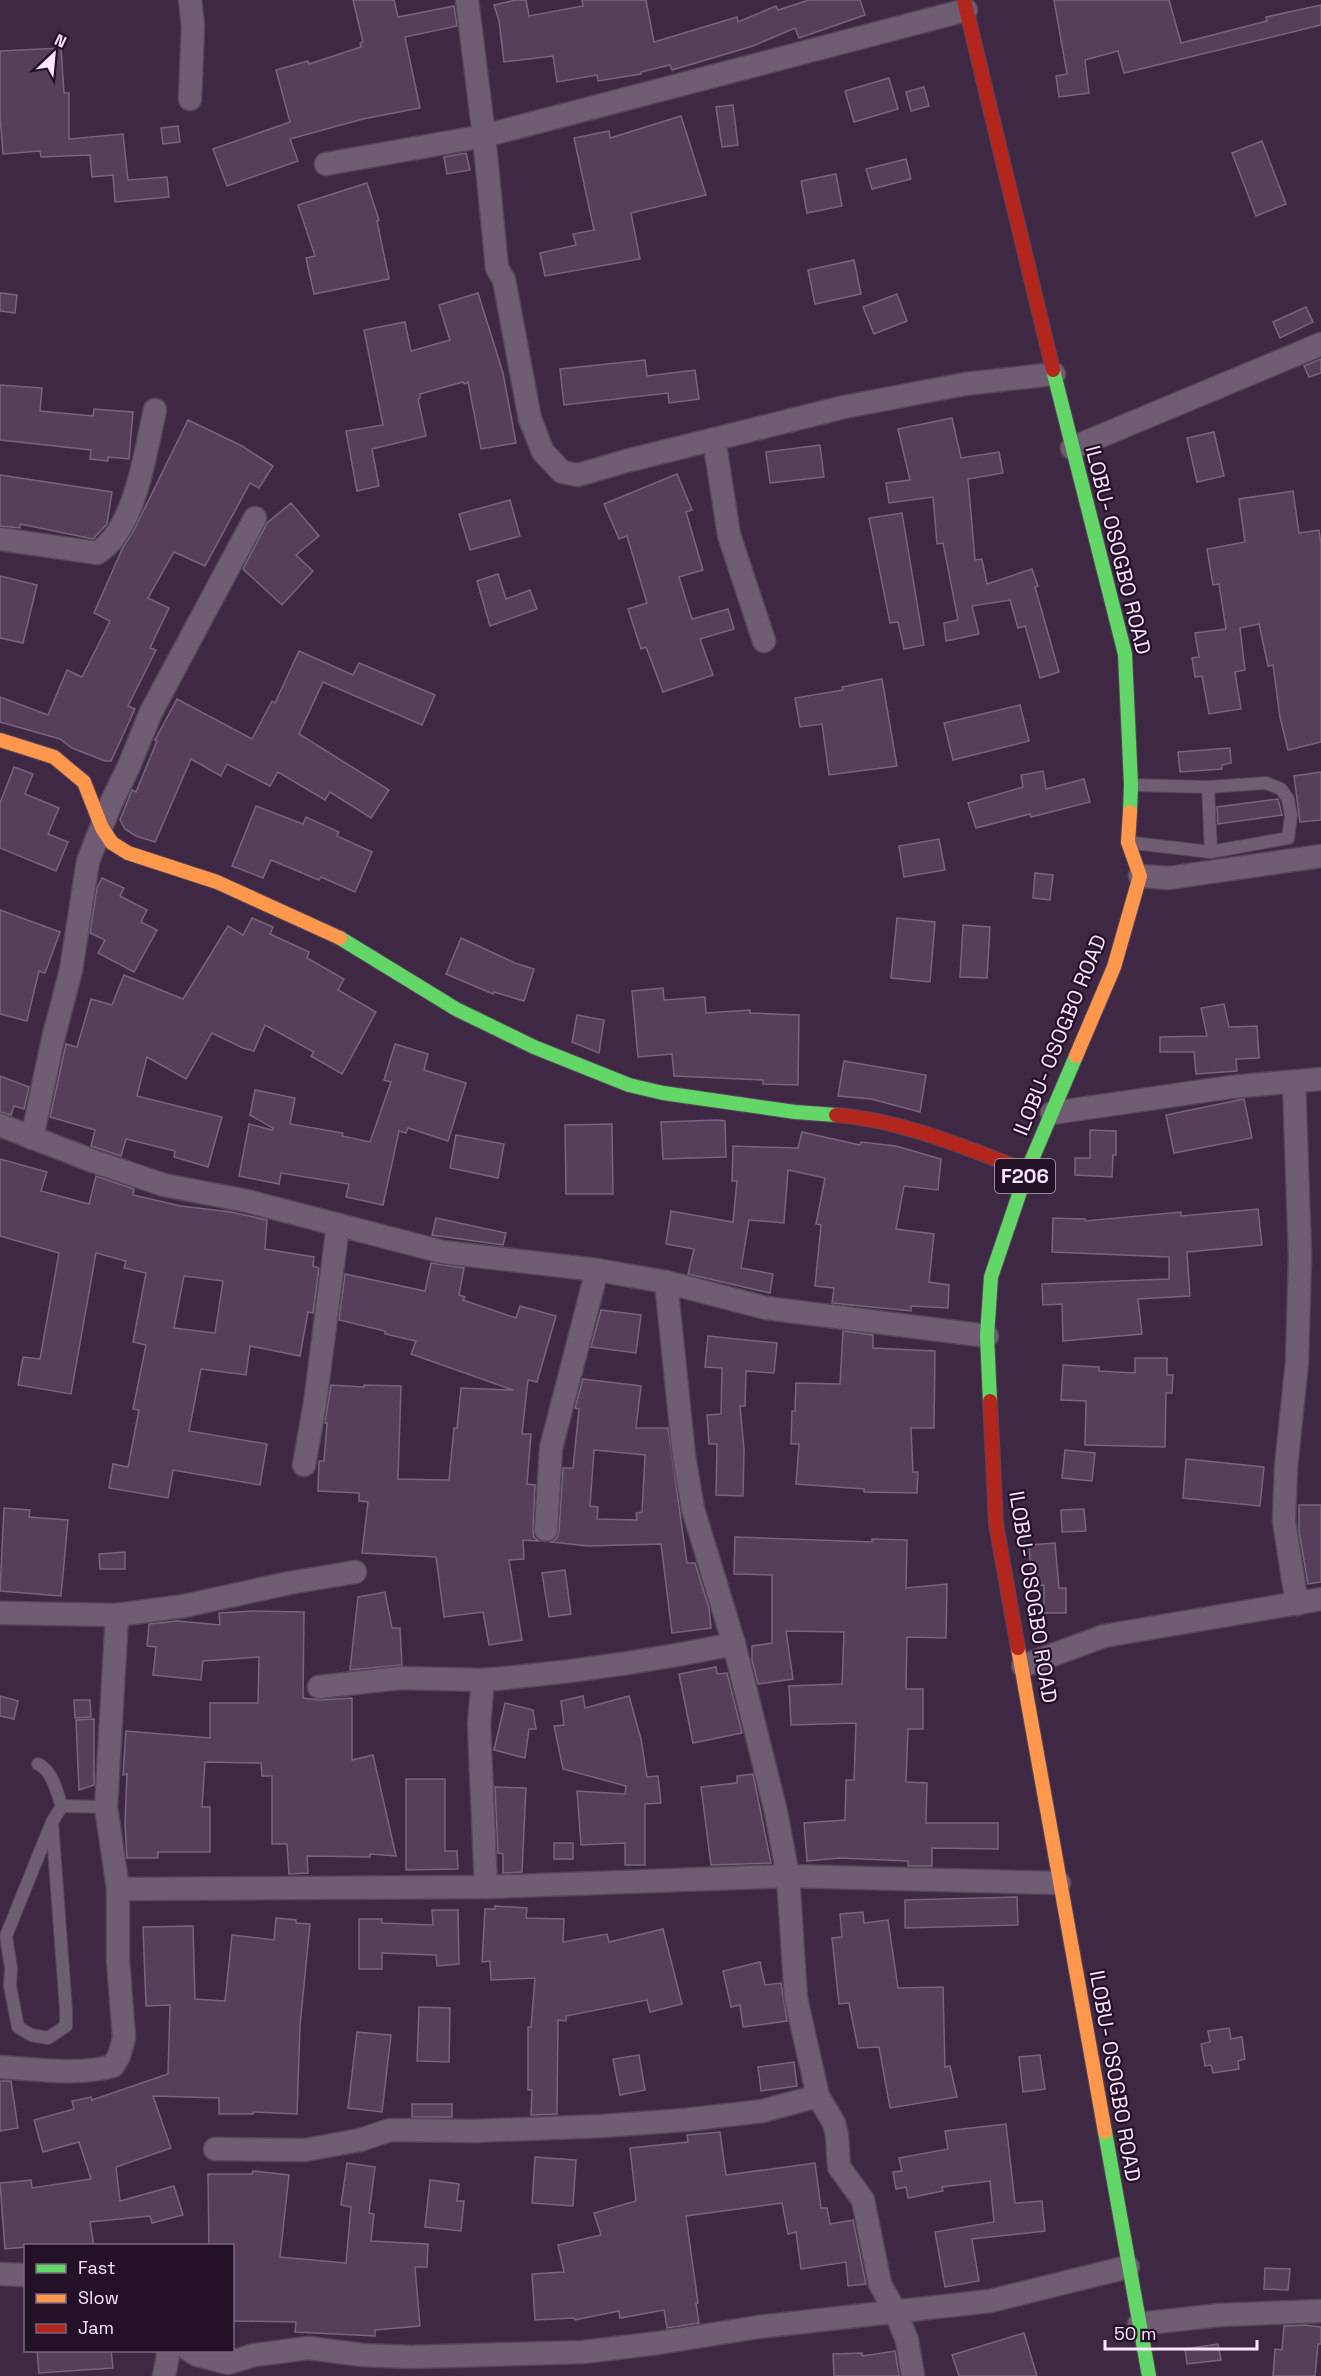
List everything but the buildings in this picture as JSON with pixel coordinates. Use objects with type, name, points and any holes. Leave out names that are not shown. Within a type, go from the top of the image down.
[{"type":"main road","name":"ILOBU- OSOGBO ROAD","points":[[965,5],[1072,448],[1125,654],[1131,785],[1128,843],[1140,876],[1114,967],[1027,1171],[991,1277],[987,1336],[996,1524],[1149,2376]]},
{"type":"main road","points":[[0,740],[54,757],[84,782],[102,828],[112,843],[128,853],[217,882],[328,931],[456,1009],[534,1047],[629,1085],[663,1093],[795,1112],[866,1117],[959,1144],[1027,1171]]},
{"type":"street","points":[[190,0],[193,26],[190,99]]},
{"type":"street","points":[[467,0],[484,136],[496,268],[504,280],[530,419],[543,452],[562,472],[578,475],[844,407],[965,384],[1054,374]]},
{"type":"street","points":[[326,164],[484,136],[965,5]]},
{"type":"street","points":[[1072,448],[1321,344]]},
{"type":"street","points":[[0,539],[97,553],[107,546],[124,523],[138,482],[155,410]]},
{"type":"street","points":[[714,439],[729,535],[764,641]]},
{"type":"street","points":[[32,1138],[53,1039],[71,970],[88,861],[151,712],[255,518]]},
{"type":"street","points":[[1140,876],[1169,878],[1321,856]]},
{"type":"street","points":[[1052,1113],[1231,1087],[1321,1079]]},
{"type":"street","points":[[1294,1082],[1300,1256],[1296,1362],[1286,1467],[1284,1521],[1297,1604]]},
{"type":"street","points":[[0,1125],[164,1185],[247,1201],[443,1252],[597,1270],[666,1282],[766,1308],[987,1336]]},
{"type":"street","points":[[304,1465],[315,1403],[338,1225]]},
{"type":"street","points":[[546,1530],[551,1448],[597,1270]]},
{"type":"street","points":[[666,1282],[684,1456],[693,1509],[735,1644],[776,1812],[788,1876],[796,2000],[818,2096],[834,2123],[839,2167],[863,2200],[880,2284],[907,2340],[913,2376]]},
{"type":"street","points":[[0,1613],[117,1615],[184,1606],[289,1583],[355,1572]]},
{"type":"street","points":[[1023,1666],[1104,1636],[1321,1599]]},
{"type":"street","points":[[0,2067],[66,2071],[101,2070],[113,2066],[119,2056],[124,2038],[118,1960],[118,1889],[106,1807],[117,1615]]},
{"type":"street","points":[[319,1687],[400,1678],[483,1680],[548,1675],[666,1658],[735,1644]]},
{"type":"street","points":[[483,1680],[479,1724],[486,1887]]},
{"type":"street","points":[[118,1889],[486,1887],[788,1876],[1059,1883]]},
{"type":"street","points":[[215,2149],[305,2150],[360,2140],[390,2130],[532,2128],[685,2120],[763,2111],[818,2096]]},
{"type":"street","points":[[195,2352],[228,2363],[254,2355],[309,2348],[362,2355],[411,2357],[583,2352],[758,2327],[990,2301],[1128,2267]]},
{"type":"street","points":[[0,2274],[24,2275]]},
{"type":"street","points":[[1139,2324],[1220,2315],[1321,2311]]},
{"type":"street","points":[[164,2376],[169,2352]]},
{"type":"lane","points":[[1128,843],[1211,852],[1288,838],[1291,816],[1288,799],[1281,789],[1266,783],[1208,787],[1131,785]]},
{"type":"lane","points":[[1208,787],[1211,852]]},
{"type":"lane","points":[[38,1764],[50,1774],[62,1806]]},
{"type":"lane","points":[[62,1806],[106,1807]]},
{"type":"lane","points":[[52,1822],[66,2026],[48,2038],[31,2035],[18,2027],[10,1986],[12,1968],[6,1936],[52,1822],[62,1806]]},
{"type":"traffic: fast","points":[[1053,370],[1125,654],[1131,785],[1130,812]]},
{"type":"traffic: fast","points":[[340,938],[456,1009],[534,1047],[629,1085],[663,1093],[795,1112],[836,1115]]},
{"type":"traffic: fast","points":[[990,1401],[987,1336],[991,1277],[1027,1171],[1076,1056]]},
{"type":"traffic: fast","points":[[1105,2132],[1149,2376]]},
{"type":"traffic: slow","points":[[0,740],[54,757],[84,782],[102,828],[112,843],[128,853],[217,882],[340,938]]},
{"type":"traffic: slow","points":[[1076,1056],[1114,967],[1140,876],[1128,842],[1130,812]]},
{"type":"traffic: slow","points":[[1018,1648],[1105,2132]]},
{"type":"traffic: jam","points":[[964,0],[1053,370]]},
{"type":"traffic: jam","points":[[836,1115],[909,1129],[957,1144],[1027,1171]]},
{"type":"traffic: jam","points":[[990,1401],[996,1524],[1018,1648]]}]
